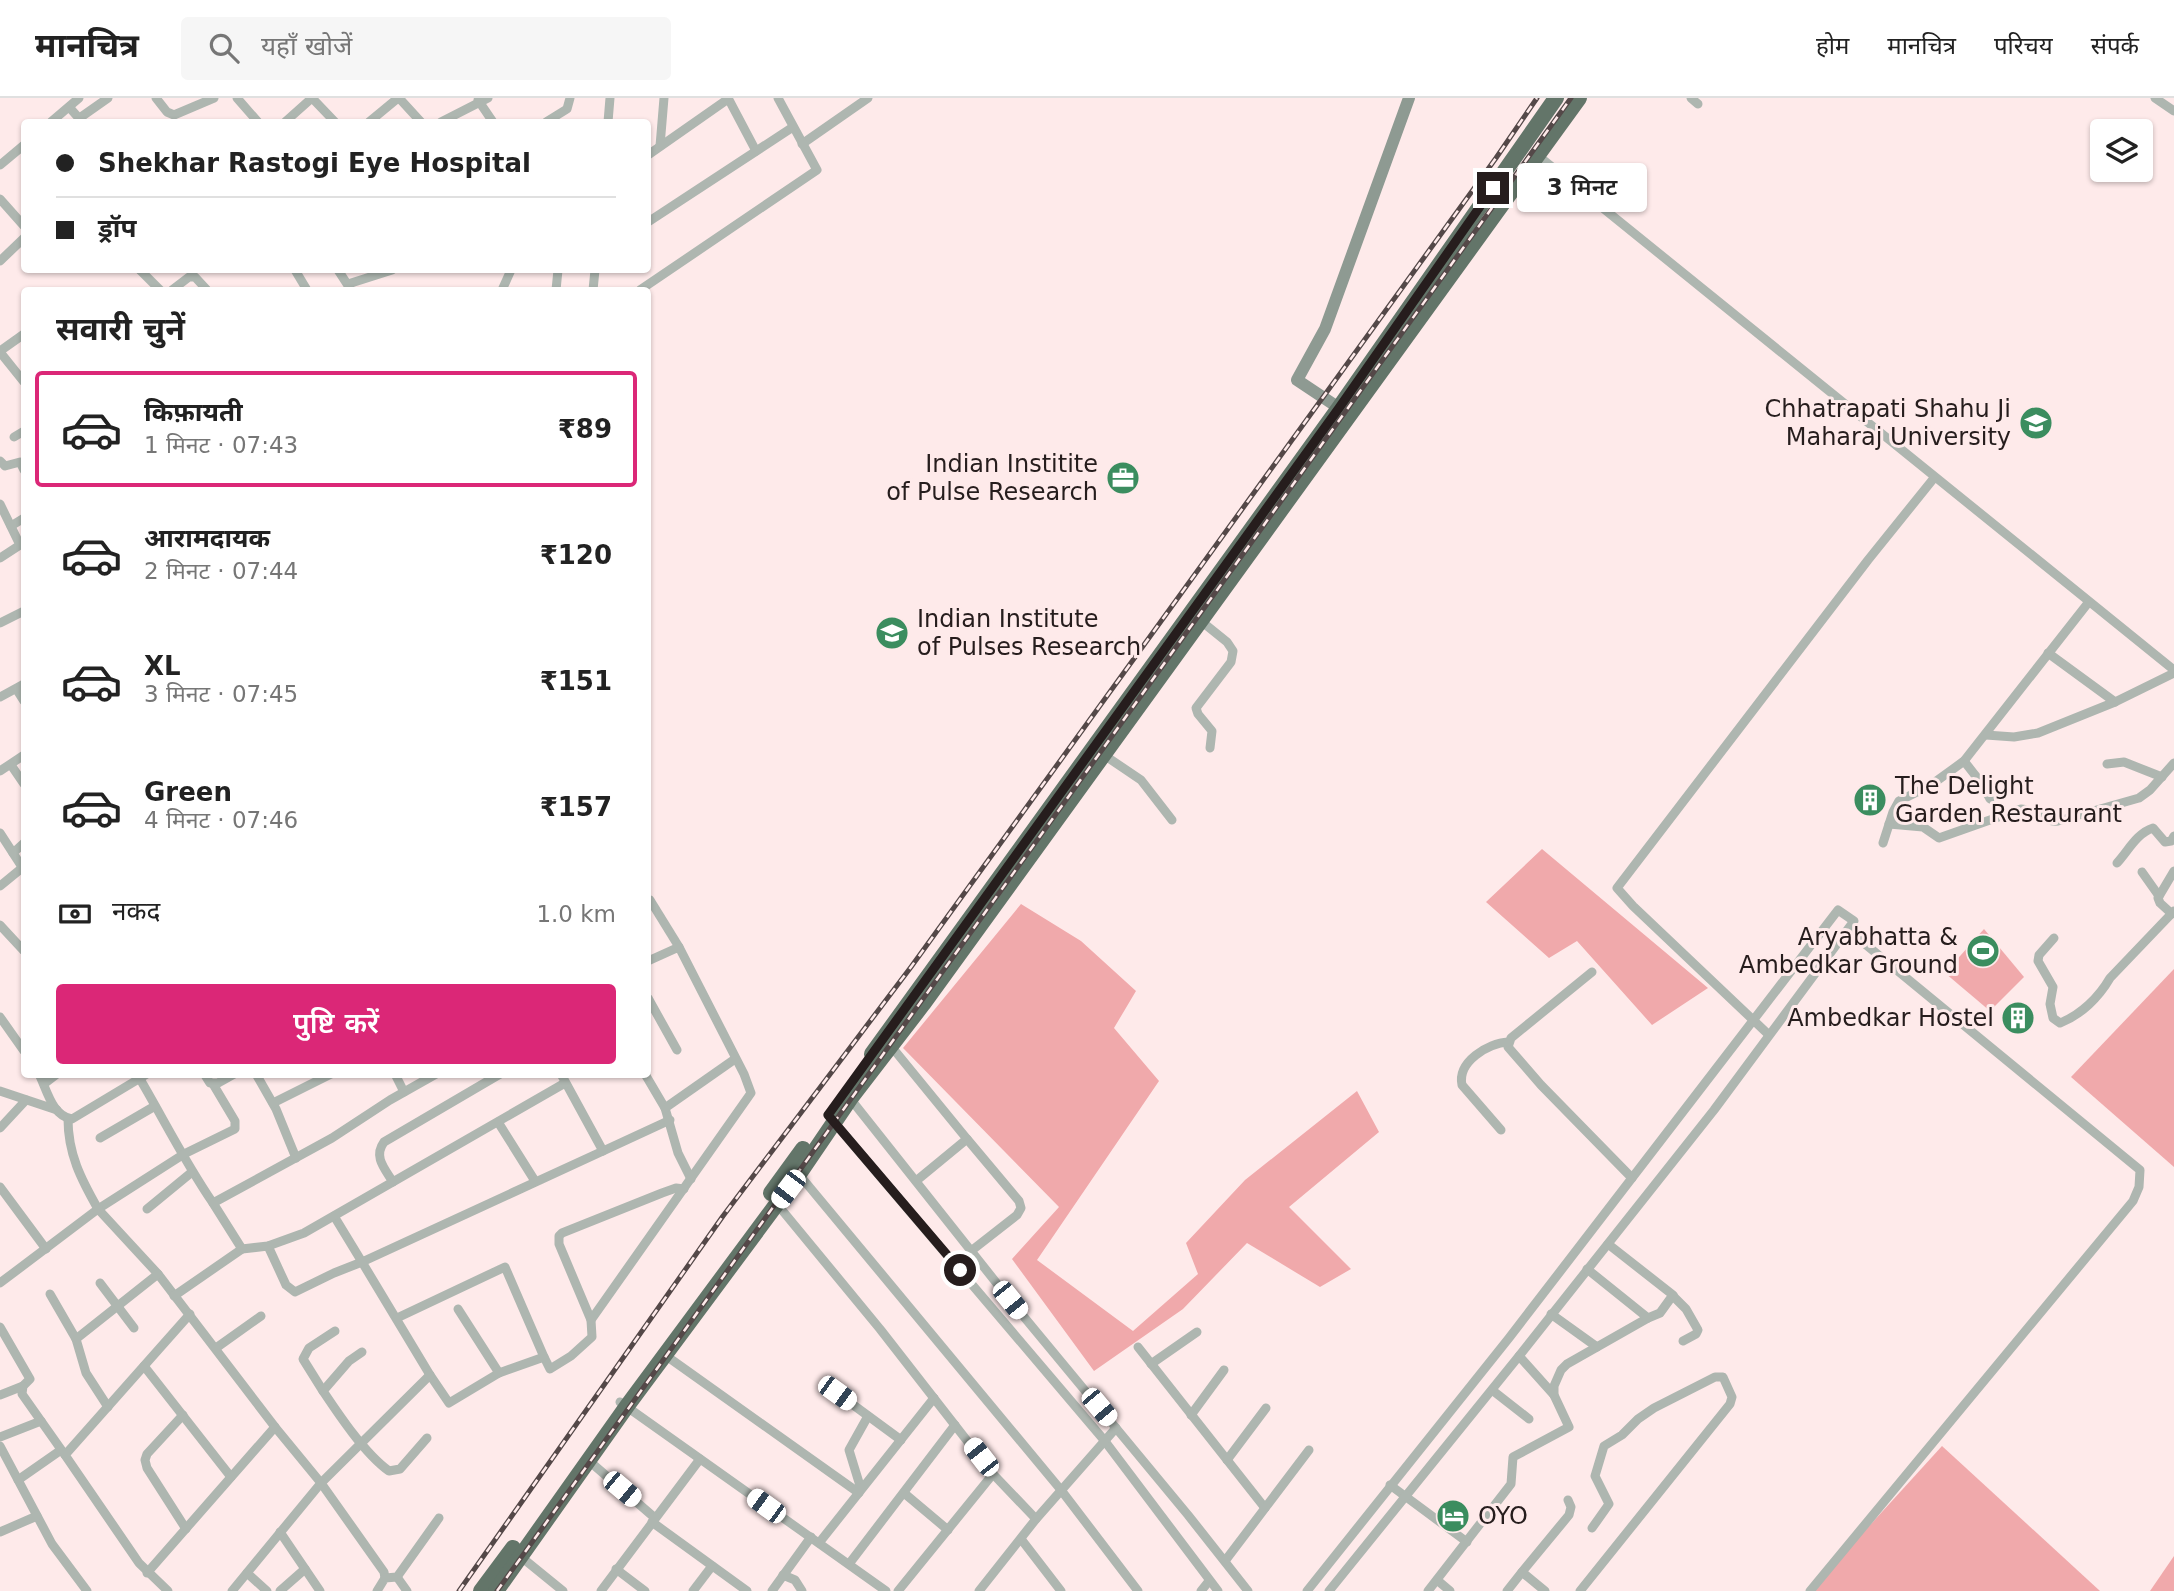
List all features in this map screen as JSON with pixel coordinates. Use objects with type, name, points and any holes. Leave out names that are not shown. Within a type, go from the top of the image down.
[{"type":"highway","points":[[848,1095],[891,1046],[969,931],[1556,98]]},
{"type":"highway","points":[[481,1591],[624,1404],[969,931],[1104,755],[1579,98]]},
{"type":"highway","points":[[496,1591],[624,1404],[665,1355],[777,1204],[795,1170]]},
{"type":"street","points":[[55,119],[79,98]]},
{"type":"street","points":[[69,107],[81,117],[108,98]]},
{"type":"street","points":[[156,98],[167,112],[177,115],[214,98]]},
{"type":"street","points":[[237,98],[255,119]]},
{"type":"street","points":[[288,119],[312,98],[332,119]]},
{"type":"street","points":[[377,119],[398,98],[418,119]]},
{"type":"street","points":[[567,119],[570,98]]},
{"type":"street","points":[[608,119],[610,98]]},
{"type":"street","points":[[660,146],[664,98]]},
{"type":"street","points":[[651,153],[728,98],[755,151]]},
{"type":"street","points":[[644,287],[817,170],[778,98]]},
{"type":"street","points":[[802,144],[868,98]]},
{"type":"street","points":[[1339,408],[1297,380],[1325,329],[1409,98]]},
{"type":"street","points":[[2155,98],[2174,111]]},
{"type":"street","points":[[447,119],[482,99],[492,119]]},
{"type":"street","points":[[551,119],[567,109]]},
{"type":"street","points":[[651,220],[793,127]]},
{"type":"street","points":[[1523,144],[2174,672],[2115,702],[2033,734],[2014,737],[1986,735]]},
{"type":"street","points":[[0,165],[21,148]]},
{"type":"street","points":[[0,199],[21,223]]},
{"type":"street","points":[[0,261],[21,241]]},
{"type":"street","points":[[143,273],[157,287]]},
{"type":"street","points":[[176,287],[200,273]]},
{"type":"street","points":[[349,287],[384,273]]},
{"type":"street","points":[[195,277],[204,287]]},
{"type":"street","points":[[21,336],[0,351],[21,378]]},
{"type":"street","points":[[14,437],[21,433]]},
{"type":"street","points":[[0,461],[5,466],[20,462],[21,464]]},
{"type":"street","points":[[1769,1035],[1617,888],[1934,478]]},
{"type":"street","points":[[0,504],[20,547],[0,558]]},
{"type":"street","points":[[11,526],[21,520]]},
{"type":"street","points":[[1883,843],[1899,800],[1931,785],[1964,761],[2088,603]]},
{"type":"street","points":[[0,623],[21,612]]},
{"type":"street","points":[[1201,621],[1227,642],[1233,651],[1231,662],[1196,708],[1212,731],[1210,748]]},
{"type":"street","points":[[2048,653],[2115,702]]},
{"type":"street","points":[[0,697],[21,687]]},
{"type":"street","points":[[1104,755],[1141,780],[1172,820]]},
{"type":"street","points":[[1,771],[21,757]]},
{"type":"street","points":[[1964,761],[1990,799]]},
{"type":"street","points":[[2107,764],[2128,763],[2162,777]]},
{"type":"street","points":[[1889,824],[1923,827],[1939,838],[2021,809],[2032,810],[2048,821],[2058,821],[2139,798],[2150,790],[2174,763]]},
{"type":"street","points":[[10,765],[21,780]]},
{"type":"street","points":[[2117,863],[2149,828],[2153,828],[2165,842],[2171,841],[2174,836]]},
{"type":"street","points":[[0,833],[21,866]]},
{"type":"street","points":[[13,853],[21,846]]},
{"type":"street","points":[[0,886],[21,870]]},
{"type":"street","points":[[2141,872],[2159,896]]},
{"type":"street","points":[[2054,938],[2039,955],[2038,961],[2052,982],[2050,1004],[2053,1018],[2060,1023],[2076,1016],[2102,991],[2110,978],[2173,913],[2158,901],[2174,872]]},
{"type":"street","points":[[591,1320],[751,1093],[679,947],[651,904]]},
{"type":"street","points":[[1307,1591],[1508,1338],[1838,910],[1854,921],[1714,1110],[1329,1591]]},
{"type":"street","points":[[0,925],[21,948]]},
{"type":"street","points":[[1811,1591],[2133,1201],[2141,1176],[2140,1170],[1848,930]]},
{"type":"street","points":[[651,960],[679,947]]},
{"type":"street","points":[[1501,1130],[1462,1085],[1460,1076],[1464,1067],[1489,1046],[1508,1042],[1592,972]]},
{"type":"street","points":[[651,1003],[677,1049]]},
{"type":"street","points":[[0,1017],[21,1047]]},
{"type":"street","points":[[14,1037],[21,1034]]},
{"type":"street","points":[[1508,1042],[1508,1047],[1541,1085],[1632,1178]]},
{"type":"street","points":[[891,1046],[1019,1201],[1021,1209],[1017,1215],[971,1251]]},
{"type":"street","points":[[665,1108],[735,1059]]},
{"type":"street","points":[[41,1078],[57,1110]]},
{"type":"street","points":[[44,1084],[52,1078]]},
{"type":"street","points":[[68,1119],[79,1116],[141,1078]]},
{"type":"street","points":[[143,1078],[155,1106],[192,1172],[242,1249]]},
{"type":"street","points":[[0,1283],[98,1209],[184,1154],[236,1127],[208,1078]]},
{"type":"street","points":[[213,1084],[226,1078]]},
{"type":"street","points":[[258,1078],[273,1103],[296,1158]]},
{"type":"street","points":[[273,1103],[323,1078]]},
{"type":"street","points":[[397,1078],[404,1092]]},
{"type":"street","points":[[213,1203],[332,1138],[429,1078]]},
{"type":"street","points":[[393,1182],[379,1157],[380,1147],[384,1142],[493,1078]]},
{"type":"street","points":[[647,1078],[665,1108],[678,1153],[691,1179]]},
{"type":"street","points":[[174,1296],[242,1249],[268,1246],[304,1233],[498,1122],[563,1079],[603,1151]]},
{"type":"street","points":[[0,1091],[57,1110],[68,1119]]},
{"type":"street","points":[[848,1095],[971,1251],[1248,1591]]},
{"type":"street","points":[[0,1128],[26,1100]]},
{"type":"street","points":[[100,1138],[155,1106]]},
{"type":"street","points":[[68,1119],[68,1137],[73,1160],[98,1209],[158,1274],[321,1483],[384,1572],[377,1591]]},
{"type":"street","points":[[831,1119],[1104,1440],[1218,1591]]},
{"type":"street","points":[[268,1246],[286,1285],[295,1293],[670,1120]]},
{"type":"street","points":[[498,1122],[535,1181]]},
{"type":"street","points":[[916,1181],[967,1139]]},
{"type":"street","points":[[795,1170],[1061,1490],[1139,1591]]},
{"type":"street","points":[[147,1209],[192,1172]]},
{"type":"street","points":[[0,1187],[46,1249]]},
{"type":"street","points":[[397,1318],[505,1267],[550,1370],[592,1337],[591,1320],[558,1244],[559,1236],[662,1193],[676,1188],[684,1189]]},
{"type":"street","points":[[777,1204],[993,1474],[1036,1519]]},
{"type":"street","points":[[334,1216],[449,1402],[499,1373],[544,1357]]},
{"type":"street","points":[[1608,1244],[1686,1309],[1698,1330],[1683,1341]]},
{"type":"street","points":[[1587,1269],[1648,1318]]},
{"type":"street","points":[[76,1339],[158,1274]]},
{"type":"street","points":[[100,1283],[134,1328]]},
{"type":"street","points":[[50,1294],[76,1339],[86,1373],[108,1407]]},
{"type":"street","points":[[1554,1395],[1554,1387],[1564,1366],[1660,1313],[1674,1297]]},
{"type":"street","points":[[458,1309],[499,1373]]},
{"type":"street","points":[[18,1480],[63,1452],[108,1407],[190,1314]]},
{"type":"street","points":[[1551,1314],[1597,1347]]},
{"type":"street","points":[[216,1348],[261,1316]]},
{"type":"street","points":[[0,1327],[30,1379],[23,1386],[0,1395]]},
{"type":"street","points":[[335,1331],[309,1348],[303,1359],[362,1443],[385,1468],[393,1472],[400,1469],[427,1438]]},
{"type":"street","points":[[1151,1364],[1197,1332]]},
{"type":"street","points":[[1138,1347],[1265,1508]]},
{"type":"street","points":[[323,1391],[342,1368],[362,1352]]},
{"type":"street","points":[[665,1355],[860,1491]]},
{"type":"street","points":[[1428,1591],[1511,1484],[1513,1457],[1569,1427],[1554,1395],[1519,1356]]},
{"type":"street","points":[[144,1366],[231,1477]]},
{"type":"street","points":[[1191,1415],[1224,1370]]},
{"type":"street","points":[[232,1591],[321,1483],[430,1375]]},
{"type":"street","points":[[1580,1591],[1730,1404],[1732,1397],[1723,1377],[1715,1377],[1654,1408],[1622,1435],[1604,1446],[1595,1476],[1609,1504],[1592,1528]]},
{"type":"street","points":[[23,1386],[22,1394],[148,1573],[168,1591]]},
{"type":"street","points":[[1492,1390],[1529,1419]]},
{"type":"street","points":[[837,1393],[901,1440]]},
{"type":"street","points":[[772,1591],[860,1491],[934,1398]]},
{"type":"street","points":[[624,1404],[849,1564],[874,1587],[886,1591]]},
{"type":"street","points":[[1227,1460],[1266,1408]]},
{"type":"street","points":[[183,1415],[147,1454],[145,1460],[147,1468],[186,1529]]},
{"type":"street","points":[[860,1491],[849,1450],[868,1416]]},
{"type":"street","points":[[0,1437],[41,1421]]},
{"type":"street","points":[[849,1564],[956,1425]]},
{"type":"street","points":[[148,1573],[275,1427]]},
{"type":"street","points":[[993,1591],[981,1588],[1036,1519],[1116,1428]]},
{"type":"street","points":[[0,1446],[57,1552],[88,1591]]},
{"type":"street","points":[[1225,1561],[1309,1450]]},
{"type":"street","points":[[601,1591],[700,1459]]},
{"type":"street","points":[[588,1460],[654,1520],[747,1591]]},
{"type":"street","points":[[898,1591],[993,1474]]},
{"type":"street","points":[[1390,1485],[1467,1542]]},
{"type":"street","points":[[904,1493],[948,1530]]},
{"type":"street","points":[[1507,1591],[1569,1515],[1571,1507],[1568,1500]]},
{"type":"street","points":[[0,1532],[37,1516]]},
{"type":"street","points":[[397,1577],[439,1518]]},
{"type":"street","points":[[281,1532],[320,1591]]},
{"type":"street","points":[[1021,1539],[1061,1591]]},
{"type":"street","points":[[520,1556],[563,1591]]},
{"type":"street","points":[[694,1591],[712,1566]]},
{"type":"street","points":[[281,1591],[305,1569]]},
{"type":"street","points":[[616,1569],[645,1591]]},
{"type":"street","points":[[1522,1572],[1545,1591]]},
{"type":"street","points":[[247,1573],[267,1591]]},
{"type":"street","points":[[783,1576],[795,1580],[802,1591]]},
{"type":"street","points":[[384,1578],[397,1577]]},
{"type":"street","points":[[397,1577],[407,1591]]},
{"type":"street","points":[[1437,1580],[1450,1591]]},
{"type":"street","points":[[1201,1591],[1209,1581]]},
{"type":"shaded area","points":[[1542,849],[1708,988],[1652,1025],[1577,941],[1549,958],[1486,902]]},
{"type":"shaded area","points":[[1021,904],[1081,941],[1136,991],[1114,1028],[1159,1081],[1037,1260],[1133,1331],[1198,1274],[1186,1243],[1245,1180],[1357,1091],[1379,1132],[1289,1207],[1351,1269],[1320,1287],[1247,1243],[1183,1309],[1094,1371],[1012,1259],[1059,1207],[903,1048]]},
{"type":"shaded area","name":"Aryabhatta & Ambedkar Ground","points":[[1984,929],[2024,977],[1990,1011],[1945,973]]},
{"type":"shaded area","points":[[2174,969],[2174,1167],[2071,1077]]},
{"type":"shaded area","points":[[1942,1446],[2100,1591],[1810,1591]]},
{"type":"shaded area","points":[[2174,1556],[2174,1591],[2150,1591]]},
{"type":"railway","points":[[459,1591],[723,1216],[911,967],[1537,98]]},
{"type":"railway","points":[[497,1591],[1571,98]]},
{"type":"place","name":"Chhatrapati Shahu Ji Maharaj University","points":[[2036,423]]},
{"type":"place","name":"Indian Institite of Pulse Research","points":[[1123,478]]},
{"type":"place","name":"Indian Institute of Pulses Research","points":[[892,633]]},
{"type":"place","name":"The Delight Garden Restaurant","points":[[1870,800]]},
{"type":"place","name":"Aryabhatta & Ambedkar Ground","points":[[1983,951]]},
{"type":"place","name":"Ambedkar Hostel","points":[[2018,1018]]},
{"type":"place","name":"OYO","points":[[1453,1516]]},
{"type":"route","points":[[960,1270],[828,1115],[1339,408],[1493,188]]}]
